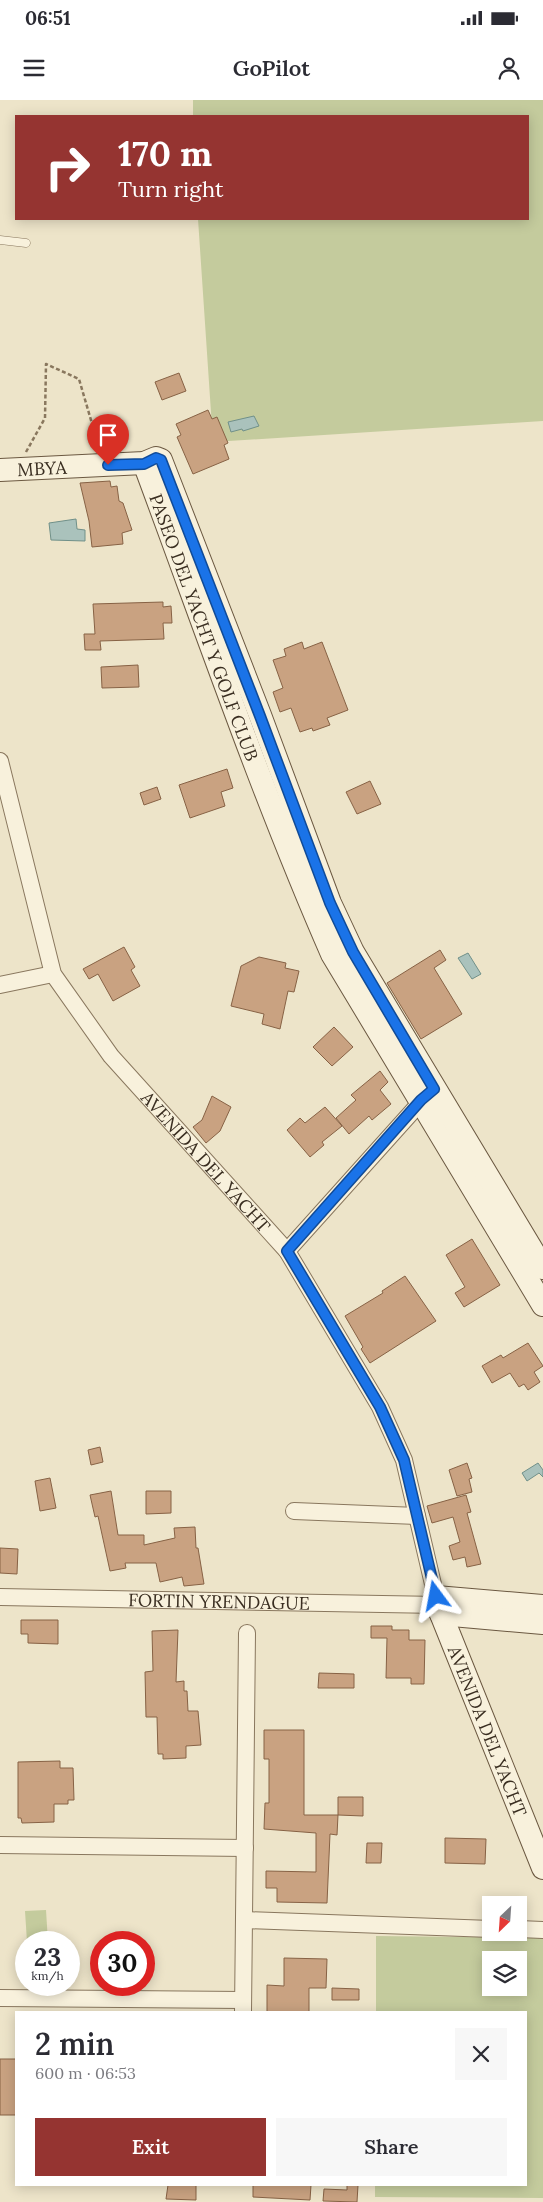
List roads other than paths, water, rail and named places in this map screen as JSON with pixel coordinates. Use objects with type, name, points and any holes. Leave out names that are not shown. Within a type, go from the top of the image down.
[{"type":"main road","name":"MBYA","points":[[0,470],[152,462]]},
{"type":"main road","name":"PASEO DEL YACHT Y GOLF CLUB","points":[[152,462],[315,914],[332,954],[543,1268]]},
{"type":"main road","name":"PASEO DEL YACHT Y GOLF CLUB","points":[[428,1095],[543,1305]]},
{"type":"main road","name":"FORTIN YRENDAGUE","points":[[439,1605],[543,1606]]},
{"type":"main road","name":"FORTIN YRENDAGUE","points":[[439,1605],[543,1623]]},
{"type":"main road","name":"AVENIDA DEL YACHT","points":[[439,1605],[543,1868]]},
{"type":"street","name":"AVENIDA DEL YACHT","points":[[0,761],[53,974],[111,1056],[287,1251],[380,1407],[404,1460],[439,1605]]},
{"type":"street","points":[[0,985],[53,974]]},
{"type":"street","points":[[287,1251],[428,1095]]},
{"type":"street","points":[[294,1511],[418,1516]]},
{"type":"street","name":"FORTIN YRENDAGUE","points":[[0,1597],[439,1605]]},
{"type":"street","points":[[0,1998],[243,2006],[247,1633]]},
{"type":"street","points":[[0,1845],[245,1848]]},
{"type":"street","points":[[245,1920],[482,1929]]},
{"type":"street","points":[[528,1929],[543,1930]]},
{"type":"lane","points":[[0,240],[26,243]]},
{"type":"water","points":[[254,416],[259,426],[243,431],[242,429],[231,432],[228,422]]},
{"type":"water","points":[[76,519],[77,529],[85,530],[85,541],[51,540],[49,523]]},
{"type":"water","points":[[468,953],[481,974],[472,979],[458,958]]},
{"type":"water","points":[[538,1463],[543,1470],[543,1477],[539,1473],[527,1481],[522,1473]]}]
